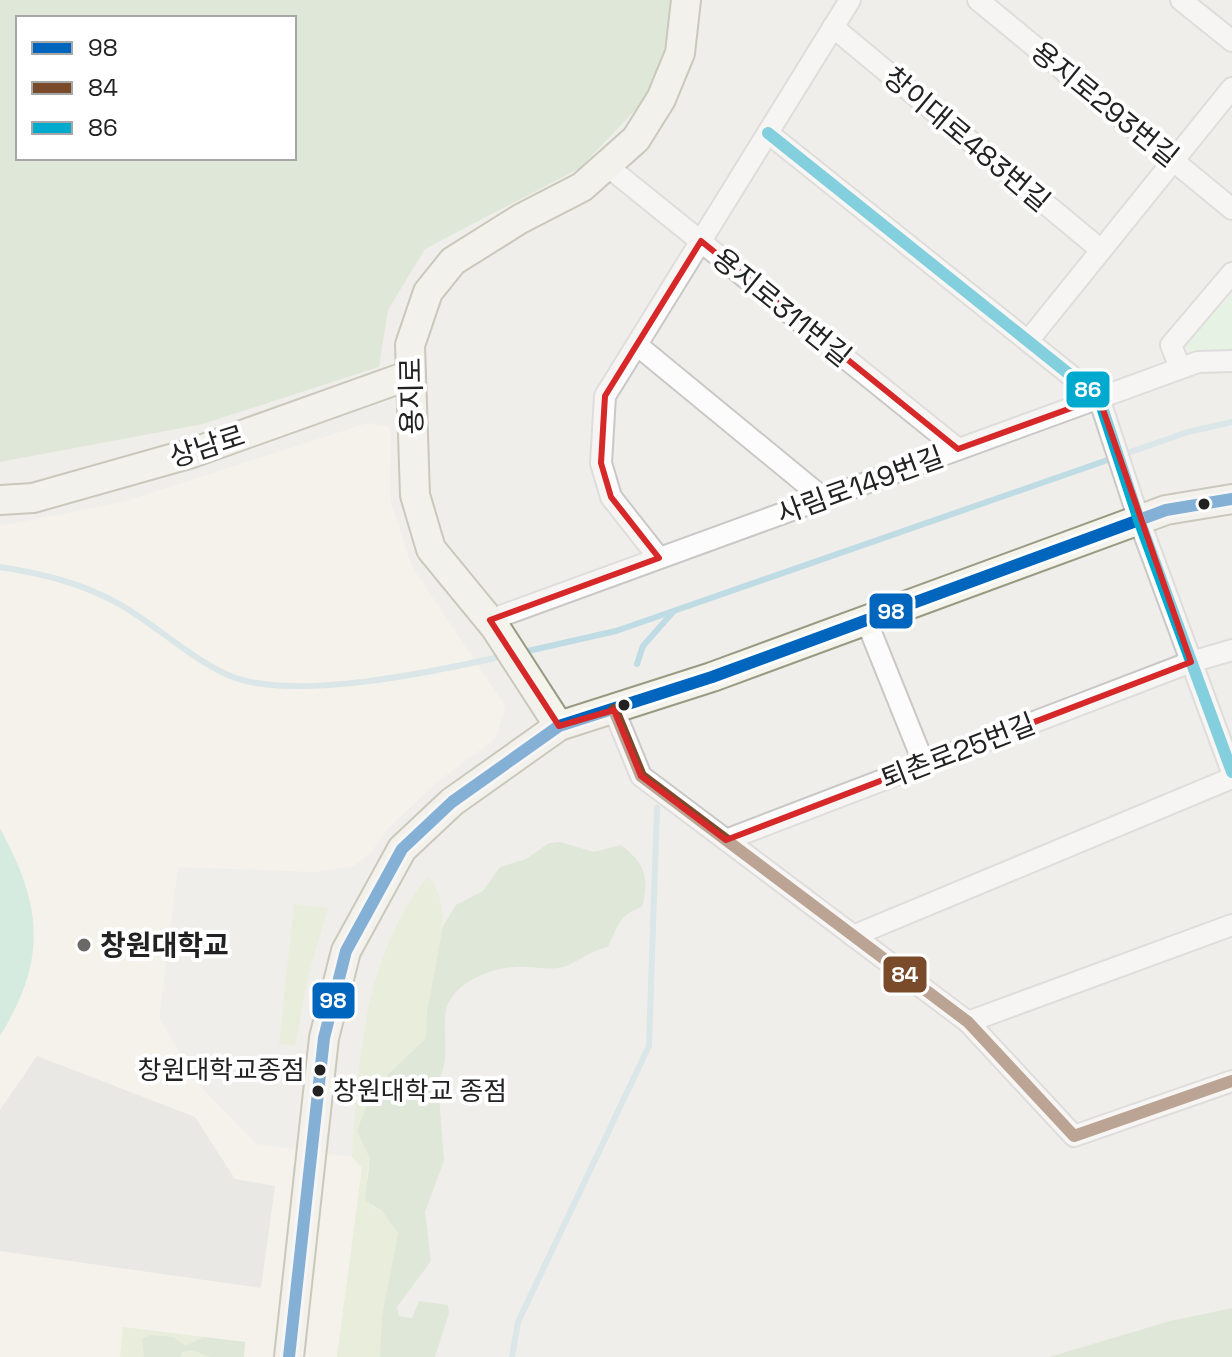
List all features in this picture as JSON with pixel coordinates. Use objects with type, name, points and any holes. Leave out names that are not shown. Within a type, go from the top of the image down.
[{"type":"street","name":"용지로","points":[[559,726],[493,623],[431,549],[415,495],[410,345],[428,292],[453,261],[520,219],[582,187],[636,139],[661,99],[680,53],[686,0]]},
{"type":"street","points":[[659,558],[611,497],[601,463],[605,396],[850,0]]},
{"type":"street","name":"용지로293번길","points":[[978,0],[1232,209]]},
{"type":"street","points":[[1181,0],[1232,41]]},
{"type":"street","name":"창이대로483번길","points":[[833,27],[1101,250]]},
{"type":"street","points":[[1028,341],[1232,88]]},
{"type":"street","points":[[768,133],[1028,341],[1101,405],[1137,513],[1232,772]]},
{"type":"street","name":"용지로311번길","points":[[606,165],[958,449]]},
{"type":"street","points":[[1180,368],[1171,345],[1232,273]]},
{"type":"street","points":[[637,345],[823,498]]},
{"type":"street","name":"사림로149번길","points":[[493,623],[659,558],[958,449],[1101,405],[1180,368],[1198,362],[1232,361]]},
{"type":"street","name":"상남로","points":[[0,500],[33,498],[192,453],[410,375]]},
{"type":"street","points":[[289,1357],[324,1038],[346,951],[402,849],[452,802],[559,726],[614,710],[866,620],[1137,513],[1232,499]]},
{"type":"street","points":[[866,620],[924,764]]},
{"type":"street","name":"퇴촌로25번길","points":[[726,840],[1191,662],[1232,650]]},
{"type":"street","points":[[614,710],[641,776],[968,1022],[1074,1136],[1231,1084]]},
{"type":"street","points":[[853,936],[1232,778]]},
{"type":"street","points":[[968,1022],[1232,925]]},
{"type":"highlighted area","points":[[701,241],[958,449],[1099,398],[1191,662],[726,840],[641,776],[614,710],[559,726],[490,620],[659,558],[611,497],[601,463],[605,396]]},
{"type":"shaded area","name":"창원대학교","points":[[368,423],[390,427],[391,503],[412,567],[505,706],[496,738],[441,779],[388,828],[369,855],[353,866],[314,872],[178,867],[159,1017],[195,1081],[256,1144],[352,1157],[362,1168],[337,1357],[0,1357],[0,526],[123,502]]},
{"type":"shaded area","points":[[37,1056],[195,1117],[235,1179],[275,1186],[261,1288],[0,1251],[0,1110]]},
{"type":"green space","points":[[0,0],[671,0],[673,28],[650,95],[580,168],[425,249],[388,310],[379,367],[203,424],[0,462]]},
{"type":"green space","points":[[1232,294],[1232,353],[1189,351],[1183,342]]},
{"type":"green space","points":[[0,828],[24,882],[34,932],[26,982],[0,1036]]},
{"type":"green space","points":[[560,842],[594,852],[621,845],[636,858],[644,872],[642,907],[624,917],[608,947],[558,968],[495,970],[464,985],[450,1000],[445,1019],[444,1065],[438,1081],[444,1161],[425,1212],[431,1261],[397,1307],[399,1316],[412,1318],[419,1301],[448,1305],[449,1313],[435,1357],[380,1357],[382,1316],[398,1233],[382,1211],[365,1200],[370,1159],[357,1131],[372,1090],[426,1038],[427,1012],[443,926],[456,905],[483,891],[500,867],[526,859],[549,843]]},
{"type":"green space","points":[[427,877],[437,891],[442,909],[442,930],[426,1038],[372,1090],[357,1131],[370,1159],[366,1174],[373,1208],[382,1211],[398,1233],[382,1316],[380,1357],[337,1357],[362,1168],[352,1157],[357,1083],[368,1010],[390,941],[406,908]]},
{"type":"green space","points":[[294,904],[328,908],[308,977],[295,1046],[279,1044]]},
{"type":"green space","points":[[1232,1308],[1232,1357],[1049,1357],[1170,1321]]},
{"type":"green space","points":[[123,1327],[245,1342],[244,1357],[120,1357]]},
{"type":"green space","points":[[151,1335],[173,1337],[185,1346],[204,1337],[245,1342],[244,1357],[210,1357],[192,1350],[182,1352],[180,1357],[144,1357],[142,1339]]},
{"type":"waterway","points":[[519,653],[616,631],[1188,432],[1232,422]]},
{"type":"waterway","points":[[0,567],[62,580],[106,597],[214,668],[255,683],[288,686],[364,682],[504,656]]},
{"type":"waterway","points":[[637,664],[643,646],[673,612]]},
{"type":"waterway","points":[[512,1357],[518,1322],[649,1046],[657,808]]},
{"type":"transit line","name":"86","points":[[768,133],[1099,398],[1139,520],[1232,772]]},
{"type":"transit line","name":"98","points":[[289,1357],[324,1038],[346,951],[402,849],[452,802],[559,726],[712,677],[1166,510],[1232,499]]},
{"type":"transit line","name":"84","points":[[614,710],[641,776],[968,1022],[1074,1136],[1232,1081]]},
{"type":"place","name":"창원대학교","points":[[84,945]]},
{"type":"place","name":"창원대학교종점","points":[[320,1070]]},
{"type":"place","name":"창원대학교 종점","points":[[318,1091]]}]
